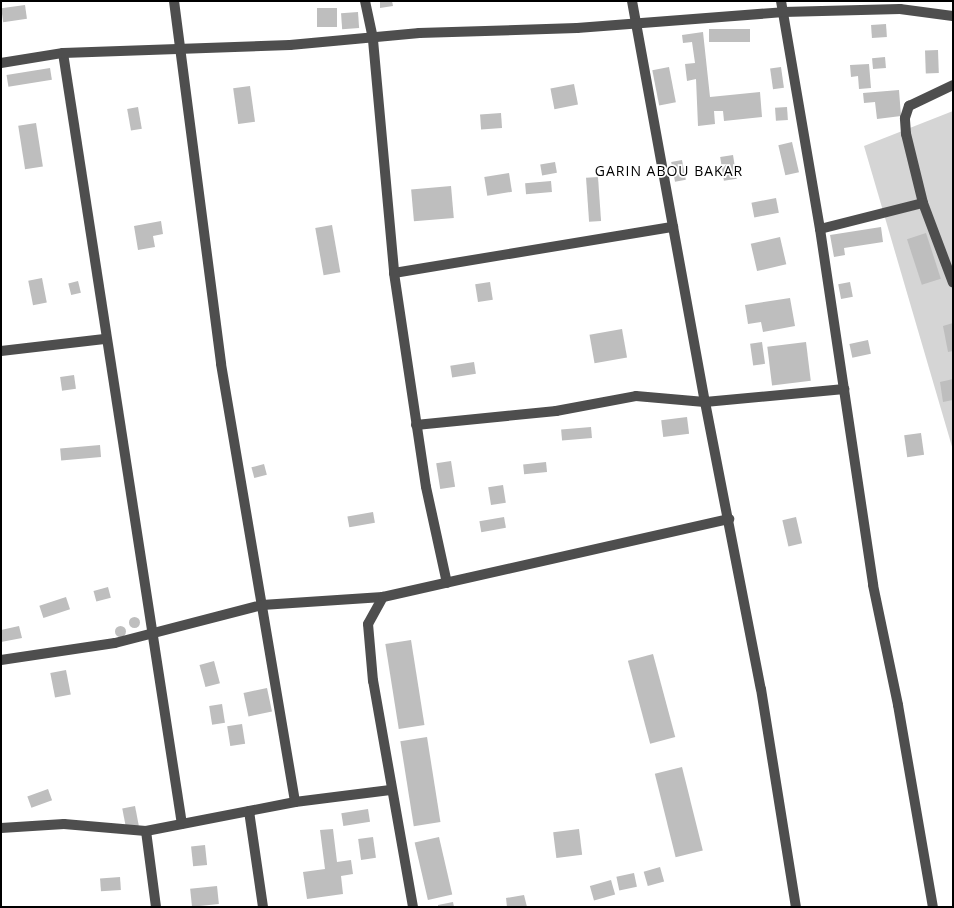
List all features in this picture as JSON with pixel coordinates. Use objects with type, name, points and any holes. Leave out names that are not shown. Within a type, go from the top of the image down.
[{"type":"street","points":[[174,1],[178,50],[222,364],[295,802]]},
{"type":"street","points":[[365,1],[373,40],[394,273],[416,425],[447,582]]},
{"type":"street","points":[[632,1],[666,171],[673,226],[705,402],[729,519],[786,826],[796,907]]},
{"type":"street","points":[[781,1],[820,230],[873,585],[898,705],[932,907]]},
{"type":"street","points":[[1,63],[63,53],[178,50],[373,40],[419,33],[577,28],[635,22],[783,12],[900,9],[953,16]]},
{"type":"street","points":[[63,53],[104,339],[155,633],[182,824]]},
{"type":"street","points":[[953,85],[909,106],[905,118],[906,134],[924,203],[953,283]]},
{"type":"street","points":[[820,230],[924,203]]},
{"type":"street","points":[[394,273],[673,226]]},
{"type":"street","points":[[1,351],[104,339]]},
{"type":"street","points":[[416,425],[556,411],[636,396],[705,402],[844,389]]},
{"type":"street","points":[[1,660],[115,643],[262,605],[383,598],[447,582],[729,519]]},
{"type":"street","points":[[383,598],[368,624],[390,790],[413,907]]},
{"type":"street","points":[[1,828],[64,824],[146,831],[295,802],[390,790]]},
{"type":"street","points":[[249,811],[263,907]]},
{"type":"street","points":[[146,831],[156,907]]},
{"type":"shaded area","points":[[953,111],[953,450],[864,146]]},
{"type":"building","points":[[380,1],[392,1],[393,6],[380,8]]},
{"type":"building","points":[[25,5],[27,19],[3,22],[1,8]]},
{"type":"building","points":[[317,8],[337,8],[337,27],[317,27]]},
{"type":"building","points":[[358,12],[359,28],[342,29],[341,13]]},
{"type":"building","points":[[886,24],[887,37],[872,38],[871,25]]},
{"type":"building","points":[[709,29],[750,29],[750,42],[709,42]]},
{"type":"building","points":[[703,32],[710,97],[760,92],[762,117],[724,121],[723,111],[714,111],[715,124],[698,126],[696,79],[687,81],[685,64],[695,63],[692,42],[683,43],[682,35]]},
{"type":"building","points":[[925,50],[938,50],[939,73],[926,73]]},
{"type":"building","points":[[885,57],[886,68],[873,69],[872,58]]},
{"type":"building","points":[[869,64],[871,88],[859,89],[858,76],[851,77],[850,65]]},
{"type":"building","points":[[669,67],[676,102],[659,106],[652,70]]},
{"type":"building","points":[[781,67],[784,88],[773,89],[770,69]]},
{"type":"building","points":[[50,68],[52,80],[8,87],[7,75]]},
{"type":"building","points":[[574,84],[578,105],[554,109],[550,89]]},
{"type":"building","points":[[250,86],[255,122],[238,124],[233,88]]},
{"type":"building","points":[[899,90],[901,116],[877,119],[875,102],[864,103],[863,93]]},
{"type":"building","points":[[138,107],[142,129],[131,131],[127,109]]},
{"type":"building","points":[[787,107],[788,120],[776,121],[775,108]]},
{"type":"building","points":[[501,113],[502,128],[481,129],[480,114]]},
{"type":"building","points":[[36,123],[43,166],[25,169],[18,126]]},
{"type":"building","points":[[792,142],[799,172],[785,175],[778,145]]},
{"type":"building","points":[[733,155],[737,179],[724,181],[720,157]]},
{"type":"building","points":[[682,160],[686,180],[675,182],[671,162]]},
{"type":"building","points":[[555,162],[557,173],[542,175],[540,165]]},
{"type":"building","points":[[509,173],[512,192],[487,196],[484,177]]},
{"type":"building","points":[[598,177],[601,221],[589,222],[586,178]]},
{"type":"building","points":[[551,181],[552,192],[526,194],[525,183]]},
{"type":"building","points":[[451,186],[454,218],[414,221],[411,189]]},
{"type":"building","points":[[776,198],[779,213],[754,217],[751,203]]},
{"type":"building","points":[[161,221],[163,234],[153,236],[155,247],[138,250],[134,226]]},
{"type":"building","points":[[332,225],[340,272],[324,275],[315,228]]},
{"type":"building","points":[[881,227],[883,242],[844,248],[845,255],[834,257],[830,235]]},
{"type":"building","points":[[926,233],[941,279],[922,285],[907,239]]},
{"type":"building","points":[[780,237],[786,264],[757,271],[751,244]]},
{"type":"building","points":[[42,278],[47,303],[33,305],[28,281]]},
{"type":"building","points":[[78,281],[81,293],[71,295],[68,283]]},
{"type":"building","points":[[490,282],[493,300],[478,302],[475,284]]},
{"type":"building","points":[[850,282],[853,297],[841,299],[838,284]]},
{"type":"building","points":[[790,298],[795,326],[763,332],[761,322],[748,324],[745,305]]},
{"type":"building","points":[[953,323],[953,351],[948,352],[943,326]]},
{"type":"building","points":[[622,329],[627,358],[595,363],[590,335]]},
{"type":"building","points":[[868,340],[871,354],[852,358],[849,344]]},
{"type":"building","points":[[762,342],[765,364],[753,365],[750,344]]},
{"type":"building","points":[[806,342],[811,381],[772,385],[767,347]]},
{"type":"building","points":[[474,362],[476,374],[452,378],[450,366]]},
{"type":"building","points":[[74,375],[76,389],[62,391],[60,377]]},
{"type":"building","points":[[953,379],[953,400],[943,402],[940,382]]},
{"type":"building","points":[[687,417],[689,434],[663,437],[661,420]]},
{"type":"building","points":[[591,427],[592,438],[562,441],[561,430]]},
{"type":"building","points":[[921,433],[924,455],[907,457],[904,435]]},
{"type":"building","points":[[100,445],[101,457],[61,460],[60,448]]},
{"type":"building","points":[[451,461],[455,487],[440,489],[436,463]]},
{"type":"building","points":[[546,462],[547,472],[524,474],[523,464]]},
{"type":"building","points":[[264,464],[267,475],[254,478],[251,467]]},
{"type":"building","points":[[503,485],[506,503],[491,505],[488,487]]},
{"type":"building","points":[[373,512],[375,523],[349,527],[347,517]]},
{"type":"building","points":[[504,517],[506,528],[481,532],[479,521]]},
{"type":"building","points":[[796,517],[802,543],[788,546],[782,520]]},
{"type":"building","points":[[108,587],[111,598],[96,602],[94,591]]},
{"type":"building","points":[[66,597],[70,609],[43,618],[39,606]]},
{"type":"building","points":[[132,617],[136,617],[138,618],[138,626],[132,627],[129,624],[129,620]]},
{"type":"building","points":[[120,625],[124,627],[126,631],[124,635],[120,637],[116,635],[114,631],[116,627]]},
{"type":"building","points":[[19,626],[22,638],[1,642],[1,630]]},
{"type":"building","points":[[411,640],[424,725],[399,729],[385,644]]},
{"type":"building","points":[[653,654],[675,737],[650,744],[628,661]]},
{"type":"building","points":[[214,661],[220,683],[205,687],[200,665]]},
{"type":"building","points":[[66,670],[71,695],[55,698],[50,673]]},
{"type":"building","points":[[267,688],[272,711],[249,716],[244,693]]},
{"type":"building","points":[[222,704],[225,723],[212,725],[209,706]]},
{"type":"building","points":[[242,724],[245,744],[230,746],[227,726]]},
{"type":"building","points":[[427,737],[440,822],[414,826],[400,741]]},
{"type":"building","points":[[682,767],[703,850],[676,857],[655,774]]},
{"type":"building","points":[[48,789],[52,800],[31,808],[27,797]]},
{"type":"building","points":[[135,806],[139,826],[126,828],[122,808]]},
{"type":"building","points":[[368,809],[370,822],[343,826],[341,813]]},
{"type":"building","points":[[333,829],[337,862],[351,860],[353,874],[341,876],[343,894],[307,899],[303,872],[325,869],[320,830]]},
{"type":"building","points":[[579,829],[582,855],[556,858],[553,832]]},
{"type":"building","points":[[373,837],[376,858],[361,860],[358,839]]},
{"type":"building","points":[[439,837],[452,894],[428,900],[415,843]]},
{"type":"building","points":[[205,845],[207,865],[193,866],[191,846]]},
{"type":"building","points":[[660,867],[664,881],[648,886],[644,872]]},
{"type":"building","points":[[634,873],[637,887],[619,890],[616,877]]},
{"type":"building","points":[[120,877],[121,890],[101,891],[100,878]]},
{"type":"building","points":[[611,880],[615,894],[594,900],[590,886]]},
{"type":"building","points":[[217,886],[219,904],[192,907],[190,889]]},
{"type":"building","points":[[524,895],[527,907],[507,907],[506,898]]},
{"type":"building","points":[[453,902],[454,907],[438,907],[438,905]]},
{"type":"district","name":"GARIN ABOU BAKAR","points":[[669,171]]}]
